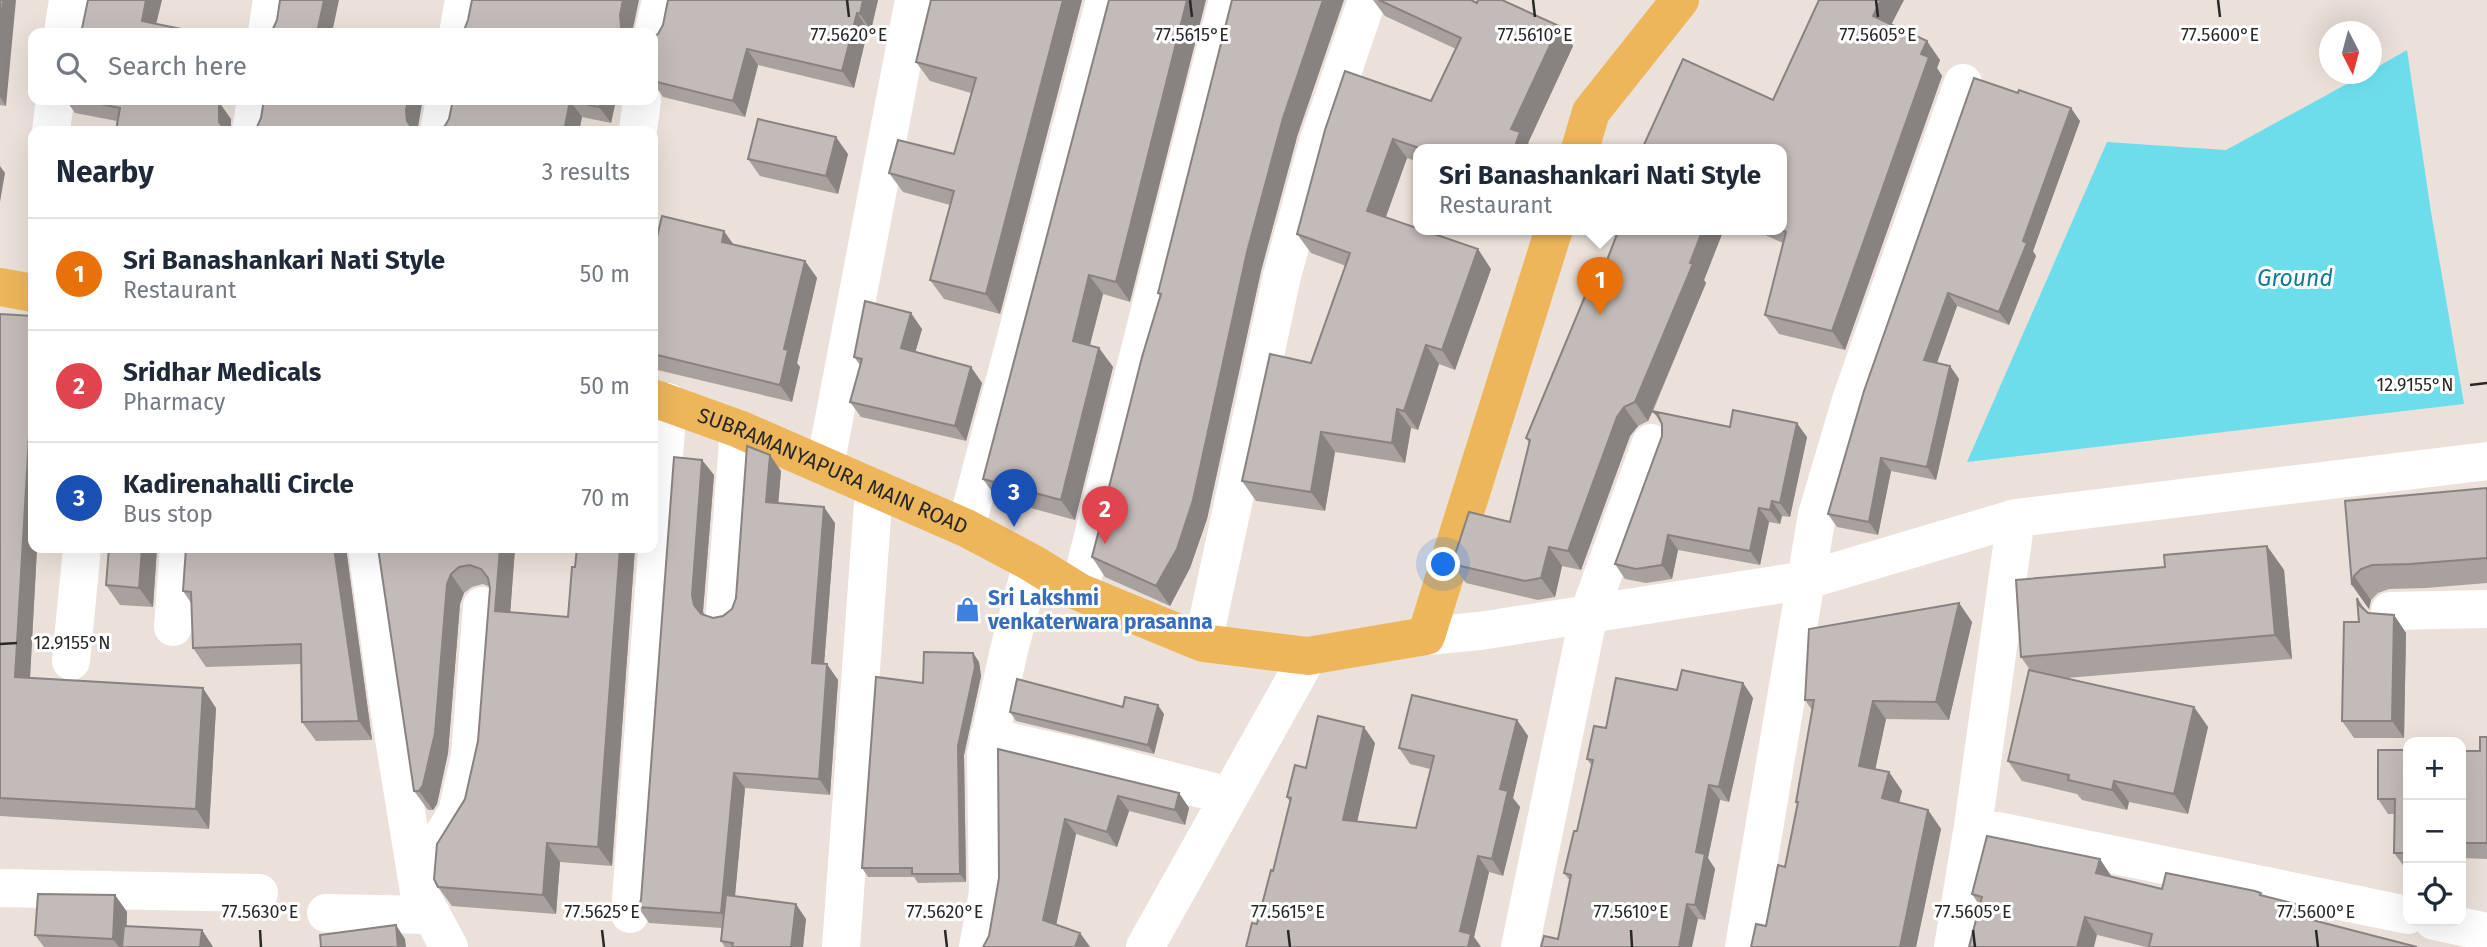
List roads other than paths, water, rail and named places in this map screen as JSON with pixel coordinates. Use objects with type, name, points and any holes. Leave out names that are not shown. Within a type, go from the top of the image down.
[{"type":"main road","points":[[1581,144],[1591,112],[1680,0]]},
{"type":"main road","points":[[1426,636],[1552,235]]},
{"type":"main road","name":"SUBRAMANYAPURA MAIN ROAD","points":[[660,400],[739,429],[966,528],[1079,592],[1203,643],[1308,656],[1426,636]]},
{"type":"street","points":[[64,28],[68,0]]},
{"type":"street","points":[[268,28],[272,0]]},
{"type":"street","points":[[459,28],[464,0]]},
{"type":"street","points":[[655,28],[661,0]]},
{"type":"street","points":[[825,466],[914,0]]},
{"type":"street","points":[[966,528],[1105,0]]},
{"type":"street","points":[[1079,592],[1228,0]]},
{"type":"street","points":[[1203,643],[1282,276],[1318,143],[1367,0]]},
{"type":"street","points":[[1744,947],[1817,515],[1852,397],[1963,83]]},
{"type":"street","points":[[52,126],[54,105]]},
{"type":"street","points":[[252,126],[255,105]]},
{"type":"street","points":[[440,126],[444,105]]},
{"type":"street","points":[[639,126],[641,105]]},
{"type":"street","points":[[658,433],[660,400]]},
{"type":"street","points":[[725,612],[739,429]]},
{"type":"street","points":[[1520,947],[1589,613],[1651,443]]},
{"type":"street","points":[[1426,636],[1480,631],[1807,580],[2016,519],[2487,461]]},
{"type":"street","points":[[841,947],[874,489]]},
{"type":"street","points":[[1953,947],[2016,519]]},
{"type":"street","points":[[71,661],[82,553]]},
{"type":"street","points":[[173,627],[179,553]]},
{"type":"street","points":[[369,553],[388,701],[419,892],[440,931]]},
{"type":"street","points":[[629,914],[651,553]]},
{"type":"street","points":[[978,947],[988,893],[986,755],[1032,563]]},
{"type":"street","points":[[416,876],[457,813],[470,756],[482,606]]},
{"type":"street","points":[[2390,611],[2487,609]]},
{"type":"street","points":[[1145,947],[1308,656]]},
{"type":"street","points":[[989,737],[1229,796]]},
{"type":"street","points":[[1973,825],[2403,914]]},
{"type":"street","points":[[0,888],[258,893]]},
{"type":"street","points":[[326,914],[440,931]]},
{"type":"street","points":[[2458,926],[2487,932]]},
{"type":"water","name":"Ground","points":[[2407,50],[2464,404],[1967,462],[2107,142],[2226,150],[2347,84],[2382,84],[2382,64]]},
{"type":"place","name":"Sri Banashankari Nati Style","points":[[1600,315]]},
{"type":"place","name":"Kadirenahalli Circle","points":[[1014,527]]},
{"type":"place","name":"Sridhar Medicals","points":[[1105,544]]},
{"type":"place","name":"Sri Lakshmi venkaterwara prasanna","points":[[968,610]]}]
